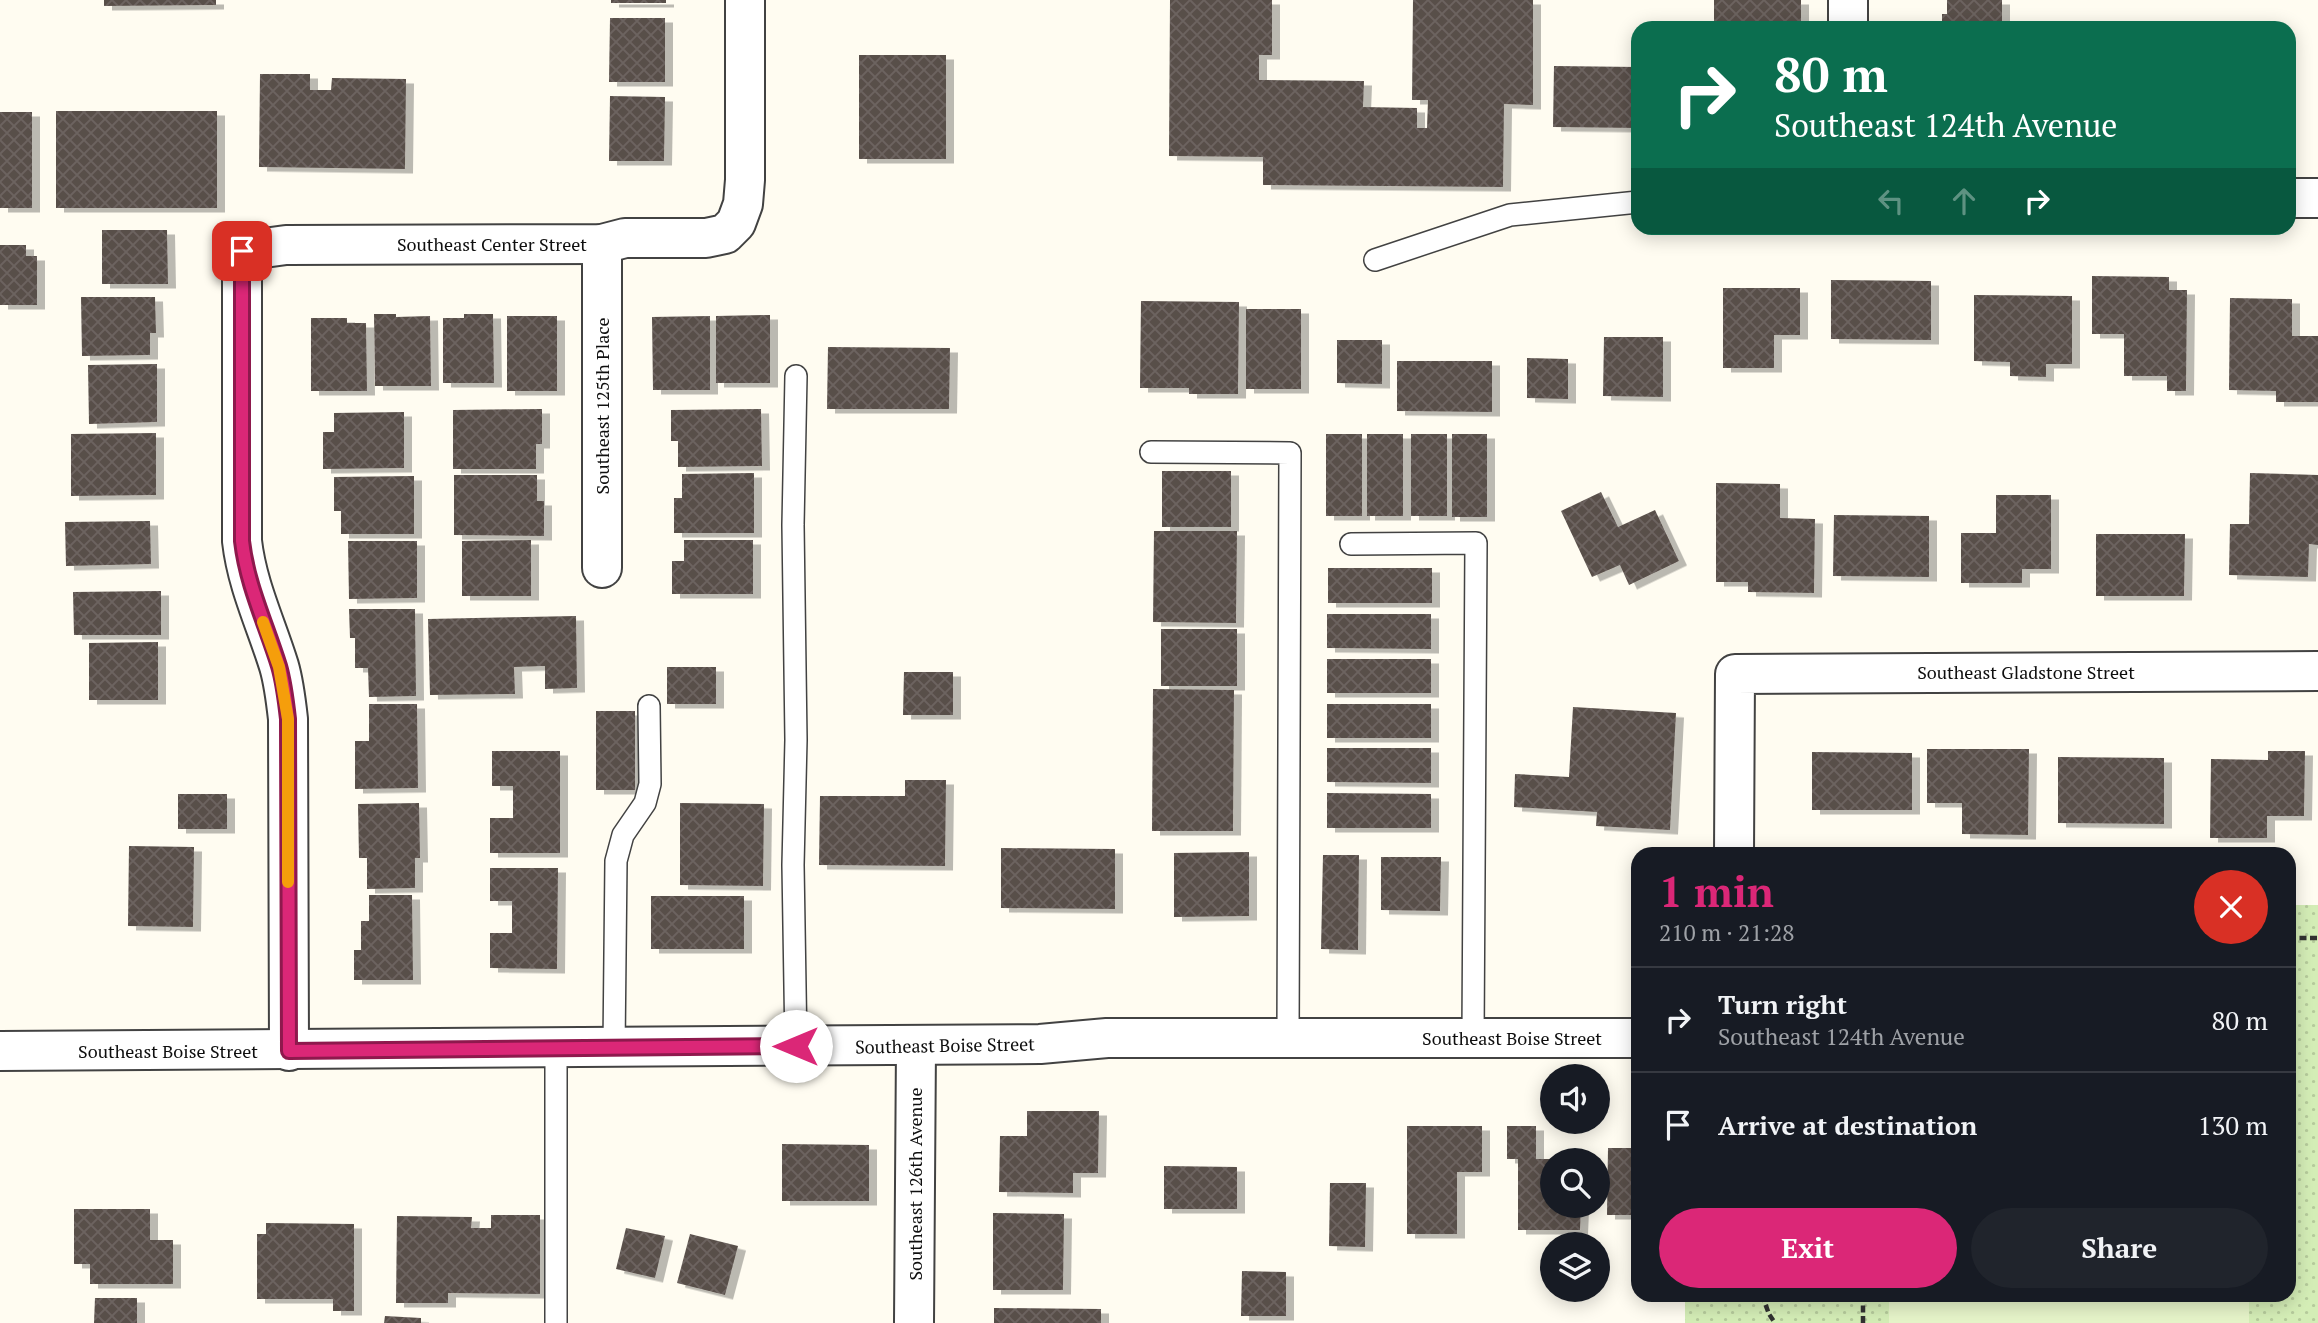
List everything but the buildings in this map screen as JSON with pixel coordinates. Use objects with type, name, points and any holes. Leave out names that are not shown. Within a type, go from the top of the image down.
[{"type":"street","name":"Southeast Center Street","points":[[289,1051],[288,719],[279,667],[245,567],[242,541],[242,251],[286,245],[602,244],[625,238],[706,238],[725,234],[736,223],[743,204],[745,0]]},
{"type":"street","points":[[1848,0],[1848,21]]},
{"type":"street","points":[[2296,198],[2318,198]]},
{"type":"street","name":"Southeast 125th Place","points":[[602,244],[602,568]]},
{"type":"street","name":"Southeast Gladstone Street","points":[[1734,847],[1735,674],[2318,671]]},
{"type":"street","name":"Southeast Boise Street","points":[[0,1051],[916,1046],[1041,1044],[1107,1038],[1631,1038]]},
{"type":"street","name":"Southeast 126th Avenue","points":[[914,1323],[916,1046]]},
{"type":"lane","points":[[1375,260],[1510,215],[1631,203]]},
{"type":"lane","points":[[796,376],[793,525],[796,740],[793,865],[796,1046]]},
{"type":"lane","points":[[1152,452],[1290,453],[1288,1038]]},
{"type":"lane","points":[[1351,544],[1476,543],[1473,1038]]},
{"type":"lane","points":[[614,1048],[616,861],[622,835],[645,803],[650,784],[649,706]]},
{"type":"lane","points":[[556,1049],[556,1323]]},
{"type":"path","points":[[2296,938],[2318,938]]},
{"type":"path","points":[[1765,1302],[1775,1323]]},
{"type":"path","points":[[1863,1302],[1863,1323]]},
{"type":"green space","points":[[2296,905],[2318,905],[2318,1323],[1685,1323],[1685,1302],[2296,1302]]},
{"type":"green space","points":[[1889,1302],[2249,1302],[2249,1323],[1889,1323]]},
{"type":"slow traffic","points":[[263,622],[279,667],[288,719],[288,882]]},
{"type":"route","points":[[242,251],[242,541],[245,567],[279,667],[288,719],[289,1051],[796,1046]]}]
